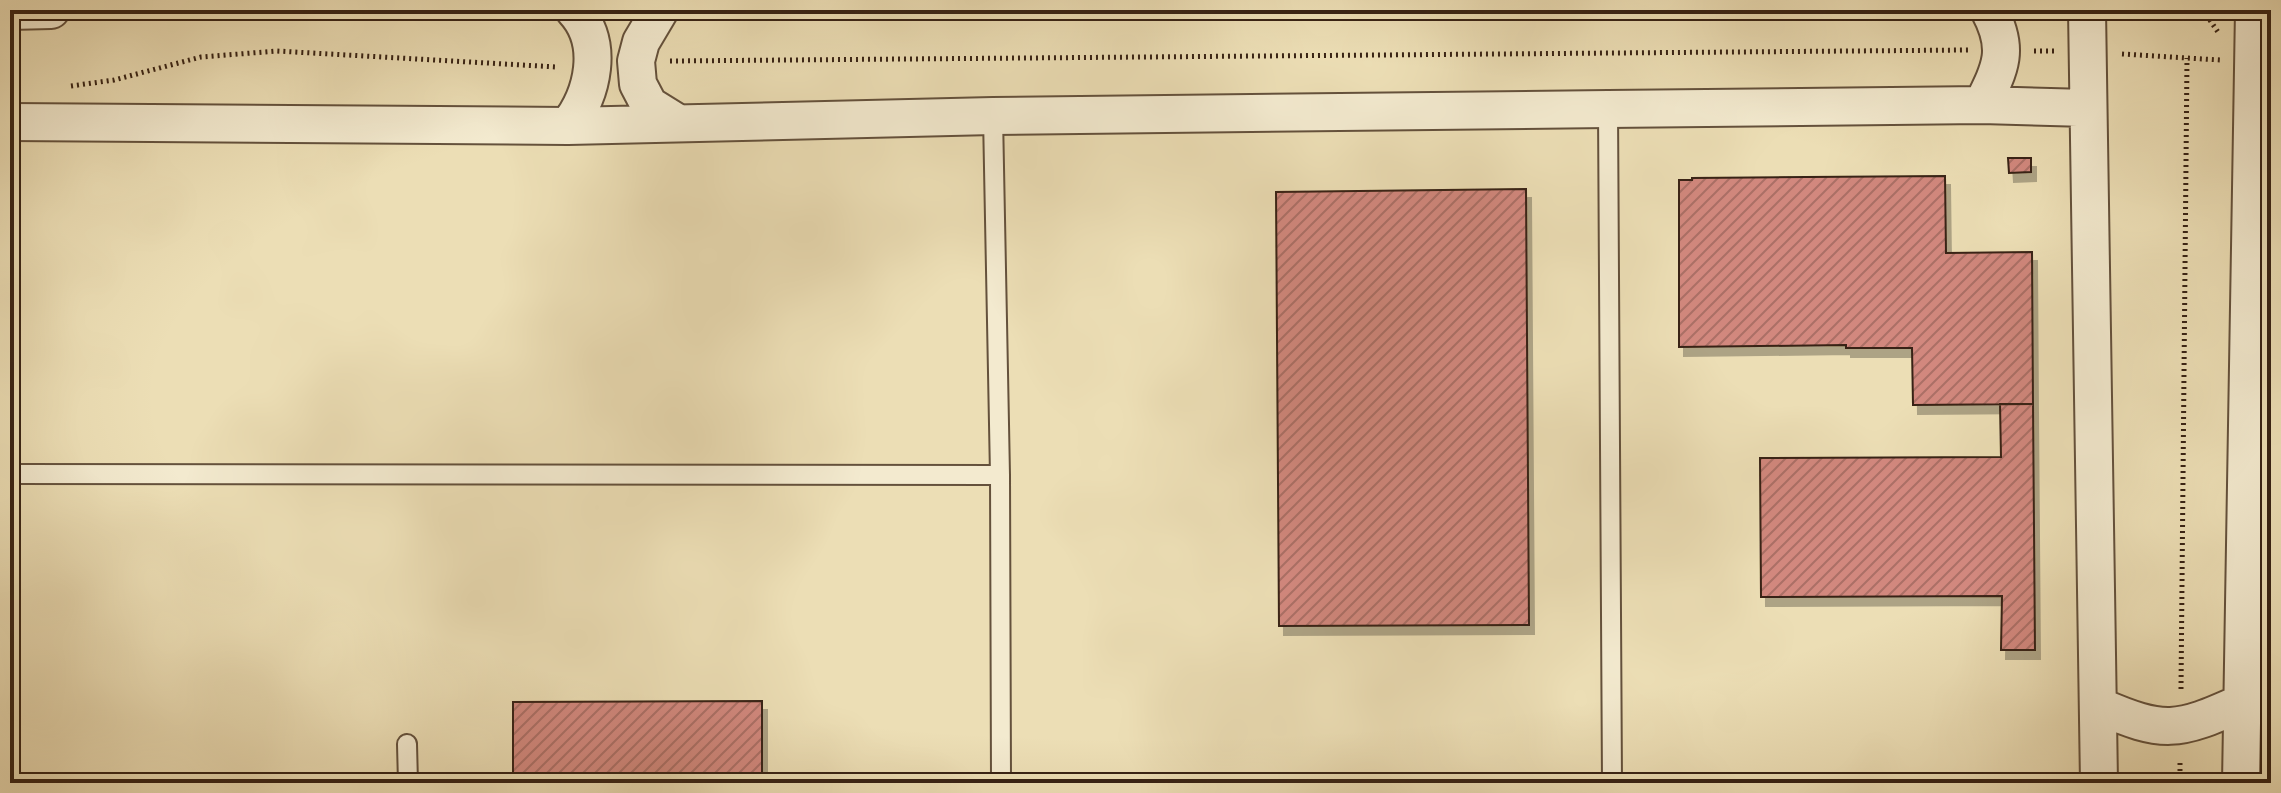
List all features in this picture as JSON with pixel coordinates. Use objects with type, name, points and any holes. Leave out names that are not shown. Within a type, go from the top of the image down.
[{"type":"street","points":[[10,11],[51,10]]},
{"type":"street","points":[[568,126],[585,100],[592,69],[584,20],[574,10]]},
{"type":"street","points":[[660,10],[650,23],[636,61],[638,84],[649,105],[678,123]]},
{"type":"street","points":[[1982,105],[1999,69],[2003,49],[1999,29],[1989,10]]},
{"type":"street","points":[[2087,10],[2099,783]]},
{"type":"street","points":[[2241,783],[2241,703],[2262,107],[2254,10]]},
{"type":"street","points":[[10,122],[568,126],[993,116],[1982,105],[2087,108]]},
{"type":"street","points":[[2099,706],[2155,727],[2205,720],[2241,703]]},
{"type":"lane","points":[[1608,109],[1612,783]]},
{"type":"lane","points":[[993,116],[1000,475],[1001,783]]},
{"type":"lane","points":[[10,474],[1000,475]]},
{"type":"lane","points":[[407,744],[408,783]]},
{"type":"path","points":[[636,61],[2003,49],[2225,60]]},
{"type":"path","points":[[61,87],[114,80],[201,57],[277,51],[592,69]]},
{"type":"path","points":[[2180,783],[2187,58]]},
{"type":"building","points":[[2008,158],[2031,158],[2031,172],[2009,173]]},
{"type":"building","points":[[1945,176],[1946,253],[2032,252],[2033,404],[1913,405],[1912,348],[1846,348],[1846,345],[1679,347],[1679,180]]},
{"type":"building","points":[[1526,189],[1529,625],[1279,626],[1276,192]]},
{"type":"building","points":[[1526,189],[1529,625],[1279,626],[1276,192]]},
{"type":"building","points":[[2000,404],[2033,404],[2035,650],[2001,650],[2002,596],[1761,597],[1760,458],[2001,457]]},
{"type":"building","points":[[762,701],[762,783],[513,783],[513,702]]}]
